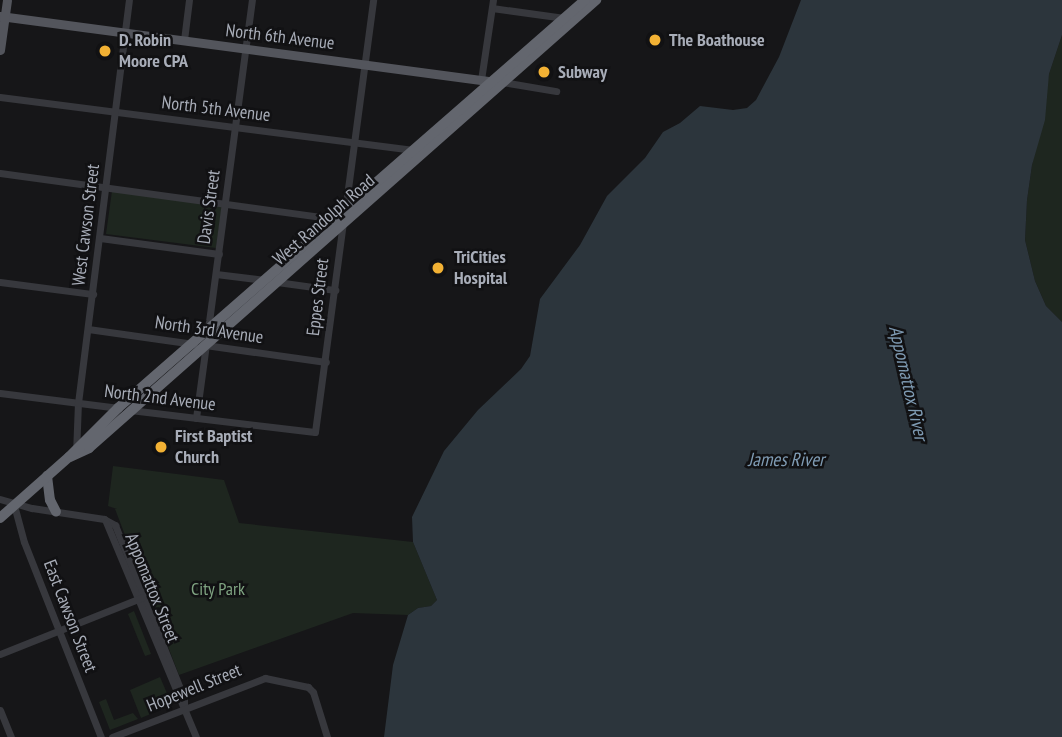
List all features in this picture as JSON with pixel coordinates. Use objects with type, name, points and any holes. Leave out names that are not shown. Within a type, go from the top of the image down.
[{"type":"highway","name":"West Randolph Road","points":[[73,454],[89,448],[277,282],[339,220],[345,208],[585,0]]},
{"type":"highway","name":"West Randolph Road","points":[[0,518],[73,454],[118,408],[264,280],[429,149],[491,81],[596,0]]},
{"type":"highway","points":[[47,476],[50,500],[56,512]]},
{"type":"main road","points":[[0,50],[2,16],[7,0]]},
{"type":"main road","name":"North 6th Avenue","points":[[2,16],[491,81]]},
{"type":"street","name":"West Cawson Street","points":[[73,454],[129,0]]},
{"type":"street","points":[[184,40],[189,0]]},
{"type":"street","name":"Davis Street","points":[[196,418],[252,0]]},
{"type":"street","points":[[345,208],[373,0]]},
{"type":"street","points":[[491,81],[492,4],[564,18]]},
{"type":"street","name":"North 6th Avenue","points":[[491,81],[556,91]]},
{"type":"street","name":"North 5th Avenue","points":[[0,97],[411,150],[429,149]]},
{"type":"street","points":[[0,173],[226,202],[339,220]]},
{"type":"street","name":"Eppes Street","points":[[315,432],[335,290],[339,220]]},
{"type":"street","points":[[100,238],[219,254]]},
{"type":"street","points":[[216,274],[335,290]]},
{"type":"street","points":[[0,282],[93,294]]},
{"type":"street","name":"North 3rd Avenue","points":[[88,329],[326,362]]},
{"type":"street","name":"North 2nd Avenue","points":[[0,393],[315,432]]},
{"type":"street","points":[[0,499],[14,505],[56,512]]},
{"type":"street","name":"East Cawson Street","points":[[14,505],[24,542],[101,737]]},
{"type":"street","name":"Appomattox Street","points":[[56,512],[104,519],[118,529],[178,701],[196,737]]},
{"type":"street","points":[[0,654],[141,598]]},
{"type":"street","name":"Hopewell Street","points":[[112,737],[251,681],[265,678],[302,684],[313,692],[327,737]]},
{"type":"street","points":[[0,710],[10,737]]},
{"type":"green space","points":[[1062,35],[1062,322],[1046,306],[1035,281],[1025,240],[1032,165],[1049,74]]},
{"type":"green space","points":[[112,191],[222,206],[216,248],[106,234]]},
{"type":"green space","name":"City Park","points":[[113,466],[224,480],[239,523],[413,542],[437,600],[431,606],[418,608],[408,615],[353,613],[179,675],[117,509],[108,506]]},
{"type":"green space","points":[[134,611],[151,654],[145,656],[128,614]]},
{"type":"green space","points":[[160,677],[172,705],[141,718],[130,690]]},
{"type":"green space","points":[[106,699],[114,720],[133,713],[138,719],[110,730],[99,702]]},
{"type":"water","name":"James River","points":[[801,0],[1062,0],[1062,35],[1049,74],[1045,120],[1032,165],[1025,240],[1035,281],[1046,306],[1062,322],[1062,737],[384,737],[393,665],[408,615],[418,608],[431,606],[437,600],[413,542],[412,517],[444,451],[478,410],[521,369],[530,356],[540,299],[580,245],[607,196],[645,158],[663,132],[680,123],[700,106],[733,110],[747,108],[756,100],[779,57]]},
{"type":"place","name":"The Boathouse","points":[[655,40]]},
{"type":"place","name":"D. Robin Moore CPA","points":[[105,51]]},
{"type":"place","name":"Subway","points":[[544,72]]},
{"type":"place","name":"TriCities Hospital","points":[[438,268]]},
{"type":"place","name":"First Baptist Church","points":[[161,447]]},
{"type":"water label","name":"Appomattox River","points":[[908,383]]}]
